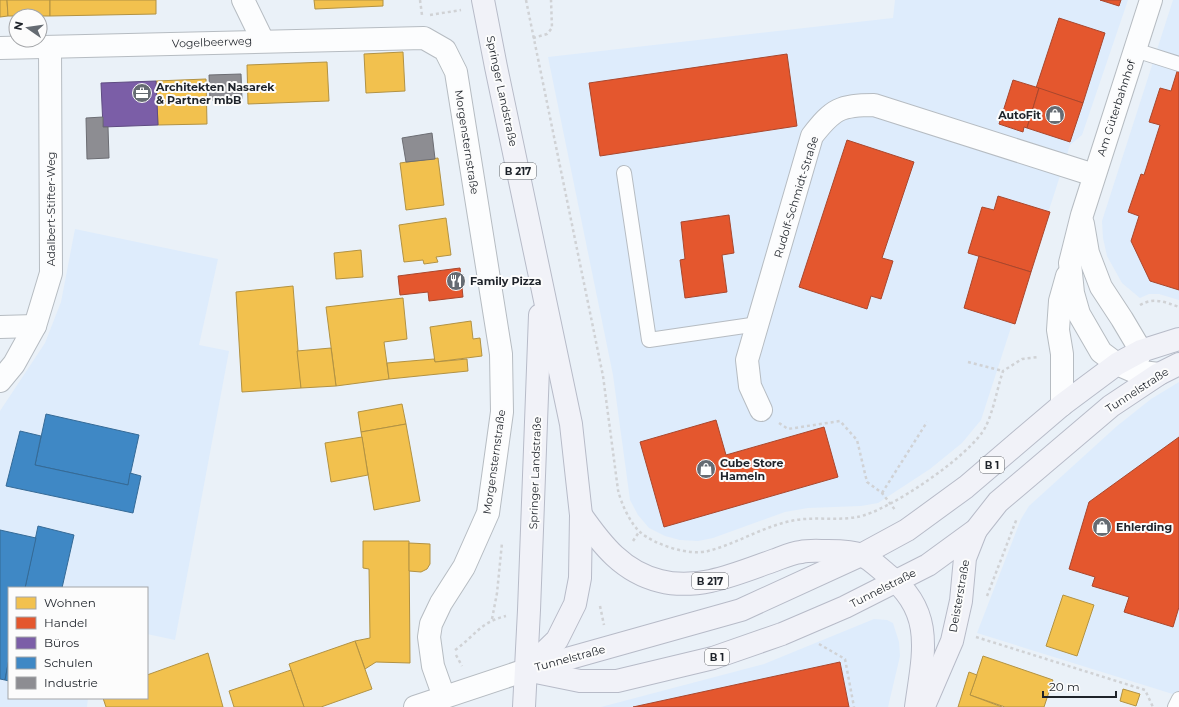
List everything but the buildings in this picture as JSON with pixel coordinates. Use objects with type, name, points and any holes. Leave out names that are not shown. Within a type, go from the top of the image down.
[{"type":"main road","name":"Springer Landstraße","points":[[475,5],[496,67],[541,276],[571,424],[581,516]]},
{"type":"main road","name":"Springer Landstraße","points":[[526,670],[538,395],[541,276]]},
{"type":"main road","name":"Tunnelstraße","points":[[526,670],[742,610],[861,555],[907,530],[966,487],[1062,405],[1130,362],[1179,339]]},
{"type":"main road","name":"Tunnelstraße","points":[[526,670],[580,681],[617,681],[706,660],[782,634],[845,607],[928,565],[976,530],[998,502],[1111,406],[1159,374],[1179,364]]},
{"type":"main road","name":"B 217","points":[[581,516],[600,542],[619,561],[634,571],[661,581],[684,584],[717,580],[801,552],[836,550],[861,555],[896,581],[915,605],[920,616],[925,646],[916,707]]},
{"type":"main road","name":"B 217","points":[[526,670],[557,640],[575,604],[580,578],[581,516]]},
{"type":"main road","name":"Deisterstraße","points":[[923,707],[952,641],[961,601],[965,558],[976,530]]},
{"type":"main road","points":[[524,707],[526,670]]},
{"type":"street","points":[[243,0],[263,41]]},
{"type":"street","name":"Am Güterbahnhof","points":[[1062,405],[1062,354],[1058,330],[1060,301],[1094,175],[1151,0]]},
{"type":"street","name":"Vogelbeerweg","points":[[0,48],[424,38]]},
{"type":"street","name":"Morgensternstraße","points":[[424,38],[445,50],[456,72],[501,354],[502,412],[488,513],[464,567],[437,611],[431,624],[429,637],[433,666],[444,697]]},
{"type":"street","name":"Adalbert-Stifter-Weg","points":[[0,381],[14,364],[35,326],[51,273],[50,47]]},
{"type":"street","name":"Rudolf-Schmidt-Straße","points":[[761,410],[750,386],[747,360],[812,136],[828,116],[851,105],[874,105],[1094,175]]},
{"type":"street","name":"Am Güterbahnhof","points":[[1070,263],[1072,292],[1079,314],[1101,352],[1130,362],[1122,319],[1101,287],[1088,253],[1082,215]]},
{"type":"street","points":[[0,327],[35,326]]},
{"type":"street","points":[[1111,406],[1130,362],[1159,374]]},
{"type":"street","points":[[415,707],[526,670]]},
{"type":"lane","points":[[1135,50],[1179,64]]},
{"type":"lane","points":[[624,173],[649,340],[758,324]]},
{"type":"lane","points":[[1175,707],[1179,699]]},
{"type":"path","points":[[526,0],[603,376],[618,490],[621,504],[639,532],[658,544],[683,551],[707,552],[791,521],[858,517],[892,504],[937,475],[962,454],[986,427],[1003,371],[1022,358],[1062,354]]},
{"type":"path","points":[[533,38],[547,34],[552,28],[551,0]]},
{"type":"path","points":[[422,16],[475,5]]},
{"type":"path","points":[[1122,319],[1142,304],[1150,301],[1158,300],[1179,307]]},
{"type":"path","points":[[968,362],[1003,371]]},
{"type":"path","points":[[761,410],[788,429],[840,421],[856,440],[867,482],[882,493],[892,504]]},
{"type":"path","points":[[882,493],[927,422]]},
{"type":"path","points":[[986,596],[1019,514]]},
{"type":"path","points":[[454,651],[465,643],[472,633],[492,619],[529,610]]},
{"type":"path","points":[[954,629],[1145,690],[1153,707]]},
{"type":"path","points":[[816,642],[846,659],[854,707]]},
{"type":"shaded area","points":[[895,0],[1128,0],[1082,135],[1070,145],[981,420],[962,443],[930,469],[878,503],[861,506],[808,508],[785,512],[713,538],[698,541],[680,540],[665,536],[649,528],[638,515],[630,500],[613,375],[548,57],[893,18]]},
{"type":"shaded area","points":[[1173,0],[1179,0],[1179,300],[1159,294],[1149,294],[1140,298],[1122,283],[1107,256],[1103,238],[1102,221]]},
{"type":"shaded area","points":[[75,229],[218,259],[199,345],[229,351],[175,640],[148,634],[148,587],[8,587],[8,699],[88,699],[87,707],[0,707],[0,411],[45,343],[61,302]]},
{"type":"shaded area","points":[[1179,382],[1179,696],[977,633],[1021,519],[1029,506],[1117,426],[1151,399]]},
{"type":"shaded area","points":[[874,619],[887,620],[893,623],[899,642],[900,656],[888,707],[601,707],[764,664]]},
{"type":"place","name":"Architekten Nasarek & Partner mbB","points":[[142,93]]},
{"type":"place","name":"AutoFit","points":[[1055,115]]},
{"type":"place","name":"Family Pizza","points":[[456,281]]},
{"type":"place","name":"Cube Store Hameln","points":[[706,469]]},
{"type":"place","name":"Ehlerding","points":[[1102,527]]}]
